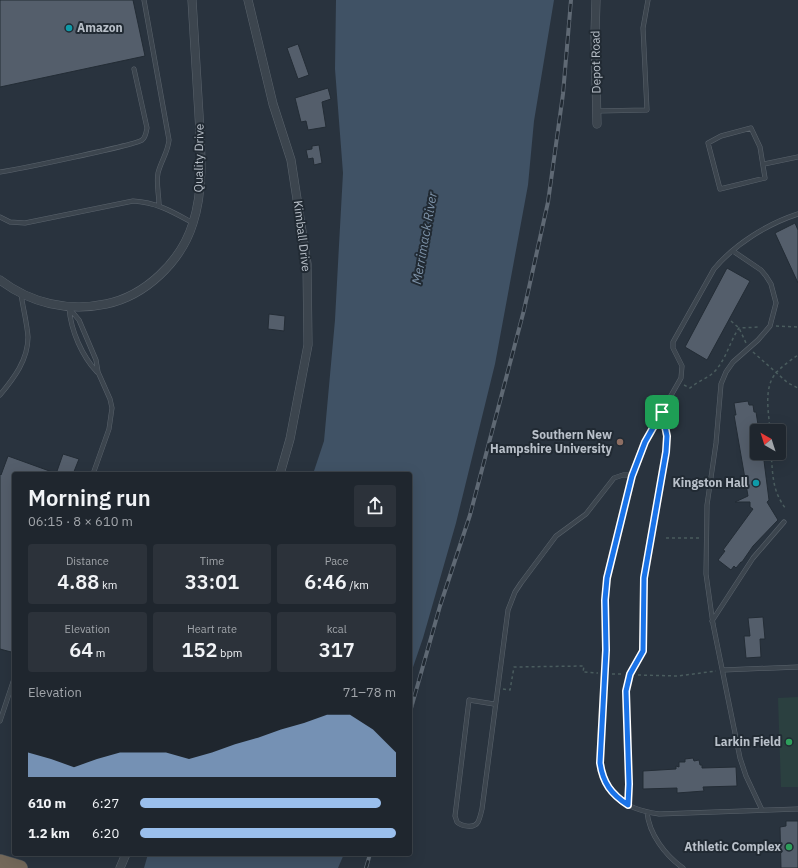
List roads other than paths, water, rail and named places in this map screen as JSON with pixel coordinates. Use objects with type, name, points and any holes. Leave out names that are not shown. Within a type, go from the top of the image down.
[{"type":"highway","points":[[0,862],[20,868]]},
{"type":"street","name":"Quality Drive","points":[[0,280],[21,294],[41,301],[69,308],[91,307],[126,298],[140,290],[170,265],[180,251],[193,223],[201,179],[201,149],[192,0]]},
{"type":"street","name":"Kimball Drive","points":[[248,0],[273,104],[291,160],[307,264],[308,345],[290,439],[281,472]]},
{"type":"street","name":"Depot Road","points":[[596,0],[597,124]]},
{"type":"street","points":[[120,868],[125,856]]},
{"type":"lane","points":[[144,0],[168,127],[169,140],[168,151],[158,173],[157,182],[159,205]]},
{"type":"lane","points":[[597,111],[647,110],[644,28],[648,0]]},
{"type":"lane","points":[[0,172],[136,143],[142,140],[146,134],[147,128],[134,69]]},
{"type":"lane","points":[[751,128],[757,137],[764,164],[765,178],[720,189],[708,143],[721,136],[751,128]]},
{"type":"lane","points":[[764,164],[798,157]]},
{"type":"lane","points":[[0,217],[10,222],[25,223],[133,201],[159,205],[193,223]]},
{"type":"lane","points":[[798,214],[772,224],[722,260],[714,269],[673,342],[673,348],[682,366],[679,382],[645,442],[632,476],[607,578],[605,600],[606,650],[600,754],[601,771],[607,787],[616,798],[628,805],[646,812],[659,814],[798,809]]},
{"type":"lane","points":[[733,251],[761,270],[771,284],[776,303],[770,326],[765,334],[733,362],[726,372],[721,384],[716,443],[707,504],[706,574],[712,621],[740,758],[746,776],[762,810]]},
{"type":"lane","points":[[0,395],[19,371],[27,347],[27,328],[21,294]]},
{"type":"lane","points":[[69,308],[73,330],[90,364],[98,372]]},
{"type":"lane","points":[[69,308],[79,320],[96,360],[98,372],[110,399],[112,408],[109,429],[94,472]]},
{"type":"lane","points":[[628,805],[629,789],[626,691],[630,674],[640,658],[644,644],[644,578],[666,452],[667,436],[662,412]]},
{"type":"lane","points":[[494,704],[469,700],[455,816],[457,822],[465,826],[476,824],[480,818],[494,704],[508,610],[515,592],[550,543],[560,533],[586,514],[614,478],[623,474],[632,476]]},
{"type":"lane","points":[[712,621],[753,558],[784,522]]},
{"type":"lane","points":[[723,670],[798,666]]},
{"type":"lane","points":[[0,721],[12,685]]},
{"type":"lane","points":[[646,812],[648,823],[653,833],[672,859],[683,868]]},
{"type":"water","name":"Merrimack River","points":[[336,0],[554,0],[534,121],[528,185],[495,364],[456,523],[423,638],[412,670],[412,472],[314,472],[324,441],[335,320],[343,173],[335,69]]},
{"type":"water","points":[[147,856],[343,856],[338,868],[144,868]]},
{"type":"railway","points":[[412,705],[440,606],[470,515],[524,310],[548,202],[563,94],[571,0]]},
{"type":"railway","points":[[366,868],[369,856]]},
{"type":"place","name":"Amazon","points":[[69,28]]},
{"type":"place","name":"Southern New Hampshire University","points":[[620,442]]},
{"type":"place","name":"Kingston Hall","points":[[756,483]]},
{"type":"place","name":"Larkin Field","points":[[789,742]]},
{"type":"place","name":"Athletic Complex","points":[[789,847]]}]
